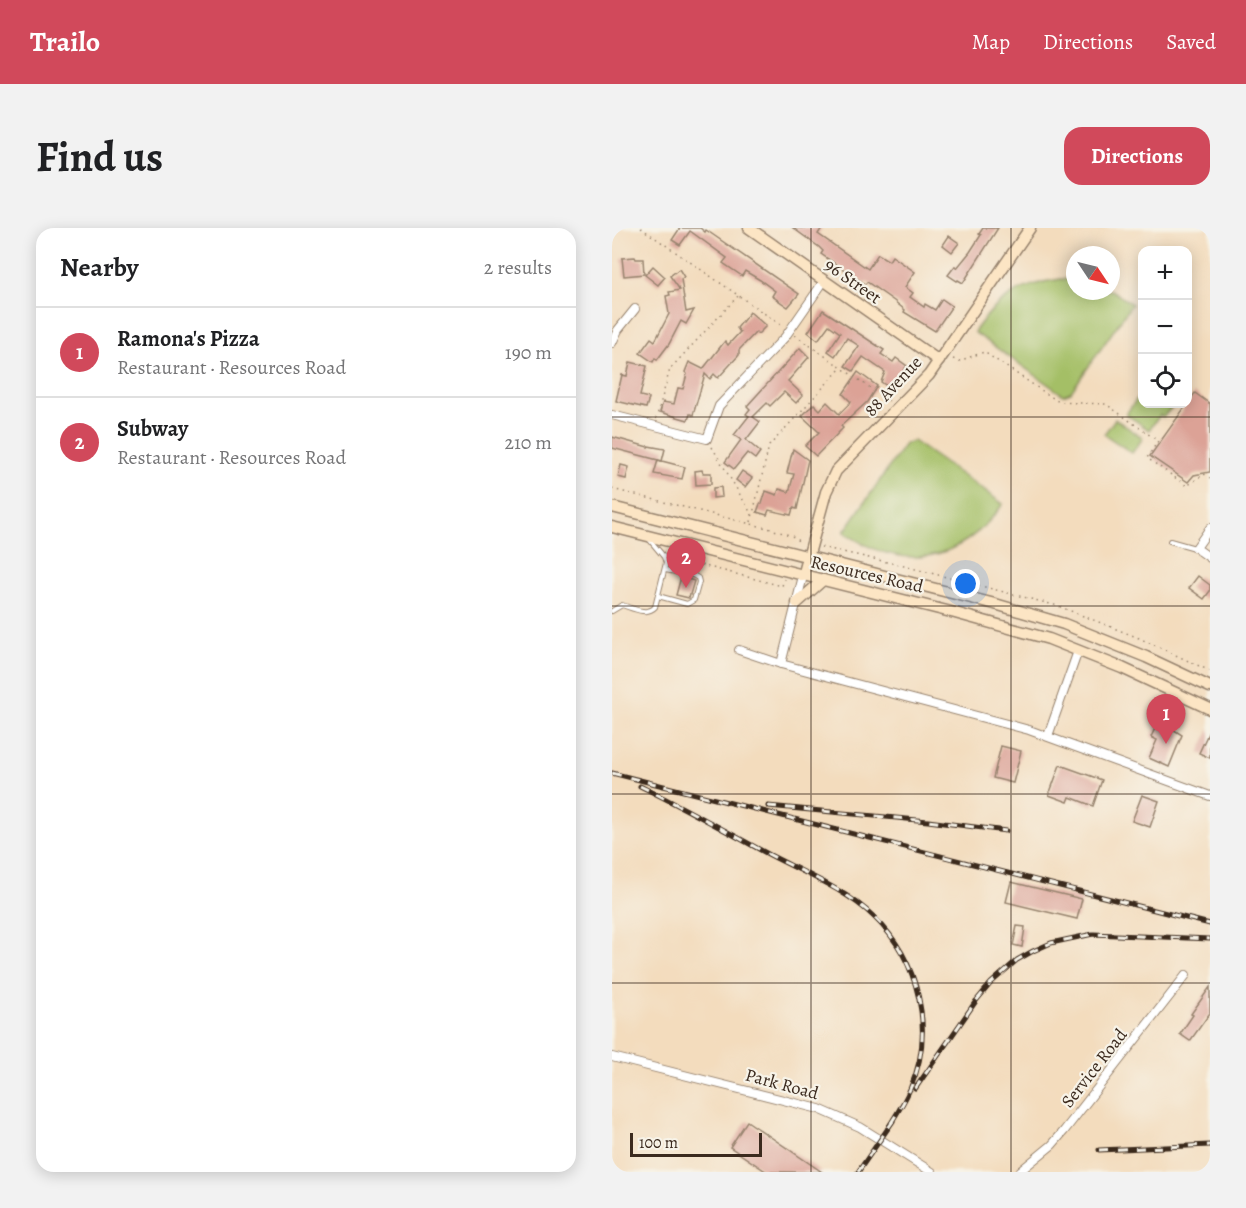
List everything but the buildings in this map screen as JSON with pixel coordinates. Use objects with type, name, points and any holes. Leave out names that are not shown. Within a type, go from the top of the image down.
[{"type":"main road","name":"96 Street","points":[[749,228],[939,361]]},
{"type":"main road","name":"88 Avenue","points":[[803,576],[830,482],[847,458],[929,375],[1030,228]]},
{"type":"main road","name":"Resources Road","points":[[612,507],[995,603],[1064,624],[1146,657],[1210,687]]},
{"type":"main road","name":"Resources Road","points":[[612,527],[955,613],[1049,639],[1122,668],[1210,709]]},
{"type":"main road","points":[[798,603],[823,580]]},
{"type":"street","points":[[612,415],[707,439],[719,406],[790,331],[824,281]]},
{"type":"street","points":[[612,343],[618,330],[635,309]]},
{"type":"street","points":[[1210,528],[1196,548],[1210,558]]},
{"type":"street","points":[[781,664],[803,576]]},
{"type":"street","points":[[739,650],[781,664],[1048,736],[1210,796]]},
{"type":"street","points":[[1048,736],[1078,651]]},
{"type":"street","name":"Service Road","points":[[1019,1172],[1052,1145],[1064,1131],[1186,975]]},
{"type":"street","name":"Park Road","points":[[612,1057],[819,1109],[860,1127],[932,1172]]},
{"type":"lane","points":[[612,611],[622,605],[649,612],[653,609],[665,570],[664,557],[647,536]]},
{"type":"lane","points":[[1170,542],[1196,548]]},
{"type":"lane","points":[[658,596],[687,604],[694,600],[699,582],[698,578],[691,574],[665,570]]},
{"type":"path","points":[[641,228],[897,407]]},
{"type":"path","points":[[654,426],[670,369],[738,295]]},
{"type":"path","points":[[952,359],[958,361],[984,352],[1059,402],[1106,404],[1158,441],[1147,458],[1187,486],[1204,474],[1210,477]]},
{"type":"path","points":[[750,524],[769,446],[842,368]]},
{"type":"path","points":[[707,439],[752,516]]},
{"type":"path","points":[[612,489],[786,534],[797,539],[798,542]]},
{"type":"path","points":[[678,559],[782,586]]},
{"type":"green space","points":[[1066,279],[1066,300],[1120,300],[1120,296],[1132,304],[1071,392],[1063,395],[974,332],[1001,302],[1022,289],[1046,281]]},
{"type":"green space","points":[[1138,398],[1138,408],[1171,408],[1163,417],[1160,415],[1149,430],[1126,414]]},
{"type":"green space","points":[[1115,419],[1143,438],[1132,453],[1104,434]]},
{"type":"green space","points":[[913,441],[1003,504],[987,524],[969,539],[930,556],[909,557],[888,554],[844,532],[905,444]]},
{"type":"railway","points":[[612,773],[1210,924]]},
{"type":"railway","points":[[640,786],[838,890],[863,907],[890,934],[912,975],[919,997],[922,1044],[918,1067],[908,1094],[888,1128]]},
{"type":"railway","points":[[768,806],[1006,831]]},
{"type":"railway","points":[[915,1089],[991,983],[1017,960],[1033,951],[1051,943],[1093,934],[1210,939]]},
{"type":"railway","points":[[858,1172],[893,1121]]},
{"type":"railway","points":[[1099,1150],[1210,1145]]},
{"type":"place","name":"Subway","points":[[686,588]]},
{"type":"place","name":"Ramona's Pizza","points":[[1166,744]]}]
